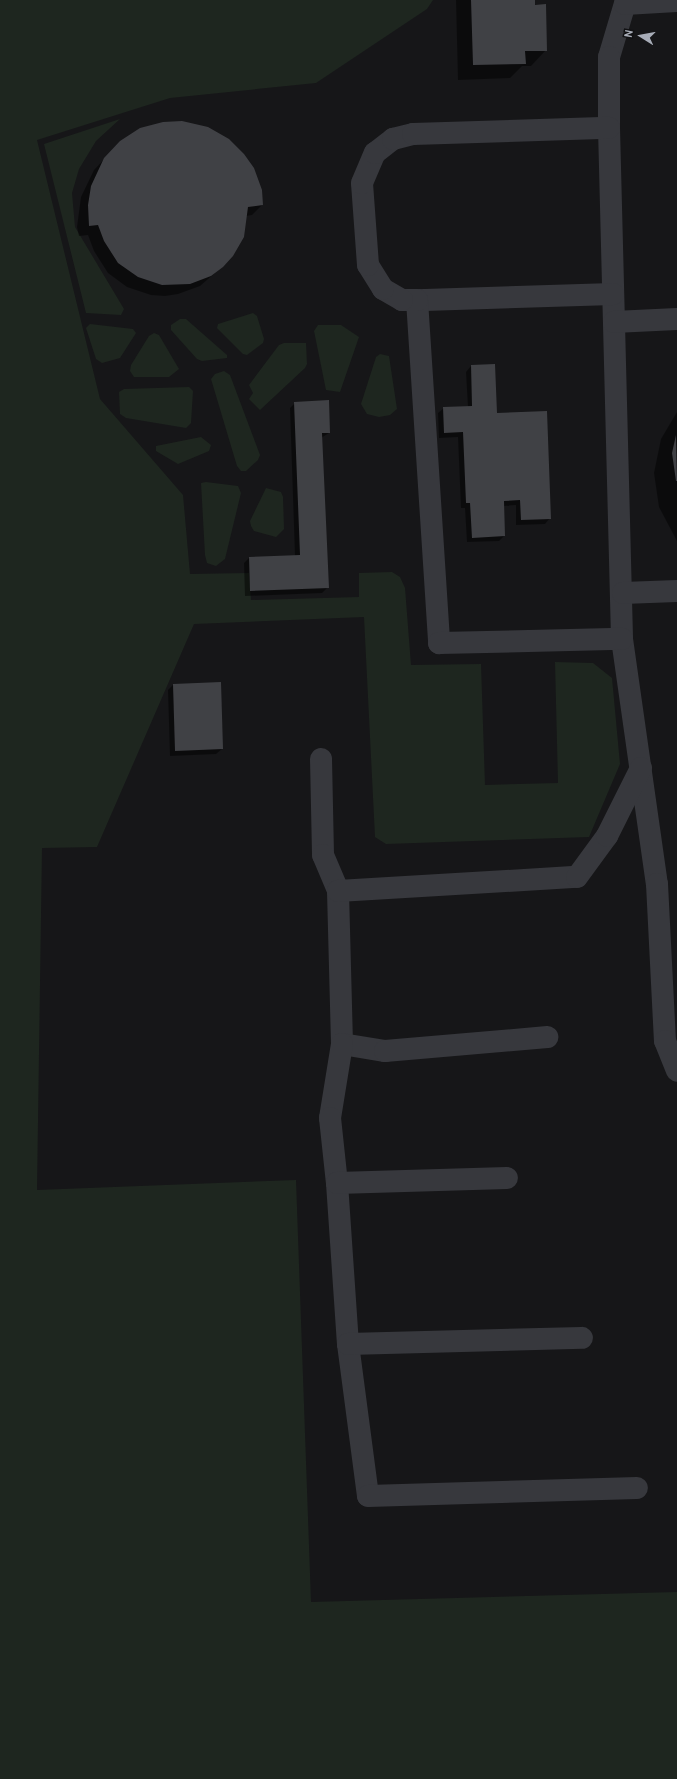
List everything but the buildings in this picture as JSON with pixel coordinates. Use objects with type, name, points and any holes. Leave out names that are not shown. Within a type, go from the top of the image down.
[{"type":"lane","points":[[677,1],[625,2],[609,57],[613,294],[623,592],[622,639],[657,884],[665,1041],[677,1070]]},
{"type":"lane","points":[[609,128],[413,134],[393,139],[375,153],[362,182],[368,265],[383,289],[402,300],[613,294]]},
{"type":"lane","points":[[417,300],[439,643],[622,639]]},
{"type":"lane","points":[[614,322],[677,319]]},
{"type":"lane","points":[[623,592],[677,591]]},
{"type":"lane","points":[[321,759],[323,855],[338,891],[342,1044],[330,1118],[337,1183],[348,1344],[368,1496],[638,1488]]},
{"type":"lane","points":[[338,891],[577,877],[607,836],[641,768]]},
{"type":"lane","points":[[342,1044],[385,1052],[547,1037]]},
{"type":"lane","points":[[337,1183],[507,1178]]},
{"type":"lane","points":[[348,1344],[582,1338]]},
{"type":"shaded area","points":[[0,0],[433,0],[427,9],[316,83],[170,98],[37,140],[100,399],[183,495],[190,574],[249,573],[251,600],[359,597],[359,573],[392,572],[400,577],[405,588],[411,665],[481,664],[485,785],[558,783],[555,662],[593,663],[612,678],[620,764],[589,837],[386,844],[375,837],[364,617],[194,624],[97,847],[42,848],[37,1190],[296,1180],[311,1602],[677,1592],[677,1779],[0,1779]]},
{"type":"shaded area","points":[[120,119],[96,141],[79,169],[72,193],[75,227],[124,309],[121,315],[86,313],[44,144]]},
{"type":"shaded area","points":[[253,313],[257,316],[264,339],[263,343],[247,355],[243,354],[217,328],[218,324]]},
{"type":"shaded area","points":[[180,319],[186,319],[227,355],[227,358],[202,361],[197,359],[171,330],[171,325]]},
{"type":"shaded area","points":[[90,324],[133,329],[136,333],[120,358],[102,363],[96,359],[86,328]]},
{"type":"shaded area","points":[[318,325],[341,325],[359,337],[340,392],[326,390],[314,331]]},
{"type":"shaded area","points":[[154,333],[159,335],[179,369],[169,377],[134,377],[130,371],[131,365],[149,336]]},
{"type":"shaded area","points":[[284,343],[306,343],[307,364],[305,368],[260,410],[249,399],[253,393],[249,385],[279,345]]},
{"type":"shaded area","points":[[380,354],[389,356],[397,409],[390,415],[379,417],[367,414],[361,404],[376,357]]},
{"type":"shaded area","points":[[224,371],[230,375],[260,455],[258,460],[246,471],[241,471],[237,466],[211,379],[215,374]]},
{"type":"shaded area","points":[[189,387],[193,391],[191,423],[186,428],[126,418],[120,414],[119,392],[124,389]]},
{"type":"shaded area","points":[[201,437],[211,445],[209,451],[178,464],[156,451],[156,446]]},
{"type":"shaded area","points":[[206,482],[238,486],[241,493],[225,559],[216,566],[207,563],[205,555],[201,483]]},
{"type":"shaded area","points":[[266,488],[281,492],[283,497],[284,529],[276,537],[254,531],[251,526],[250,521]]}]
